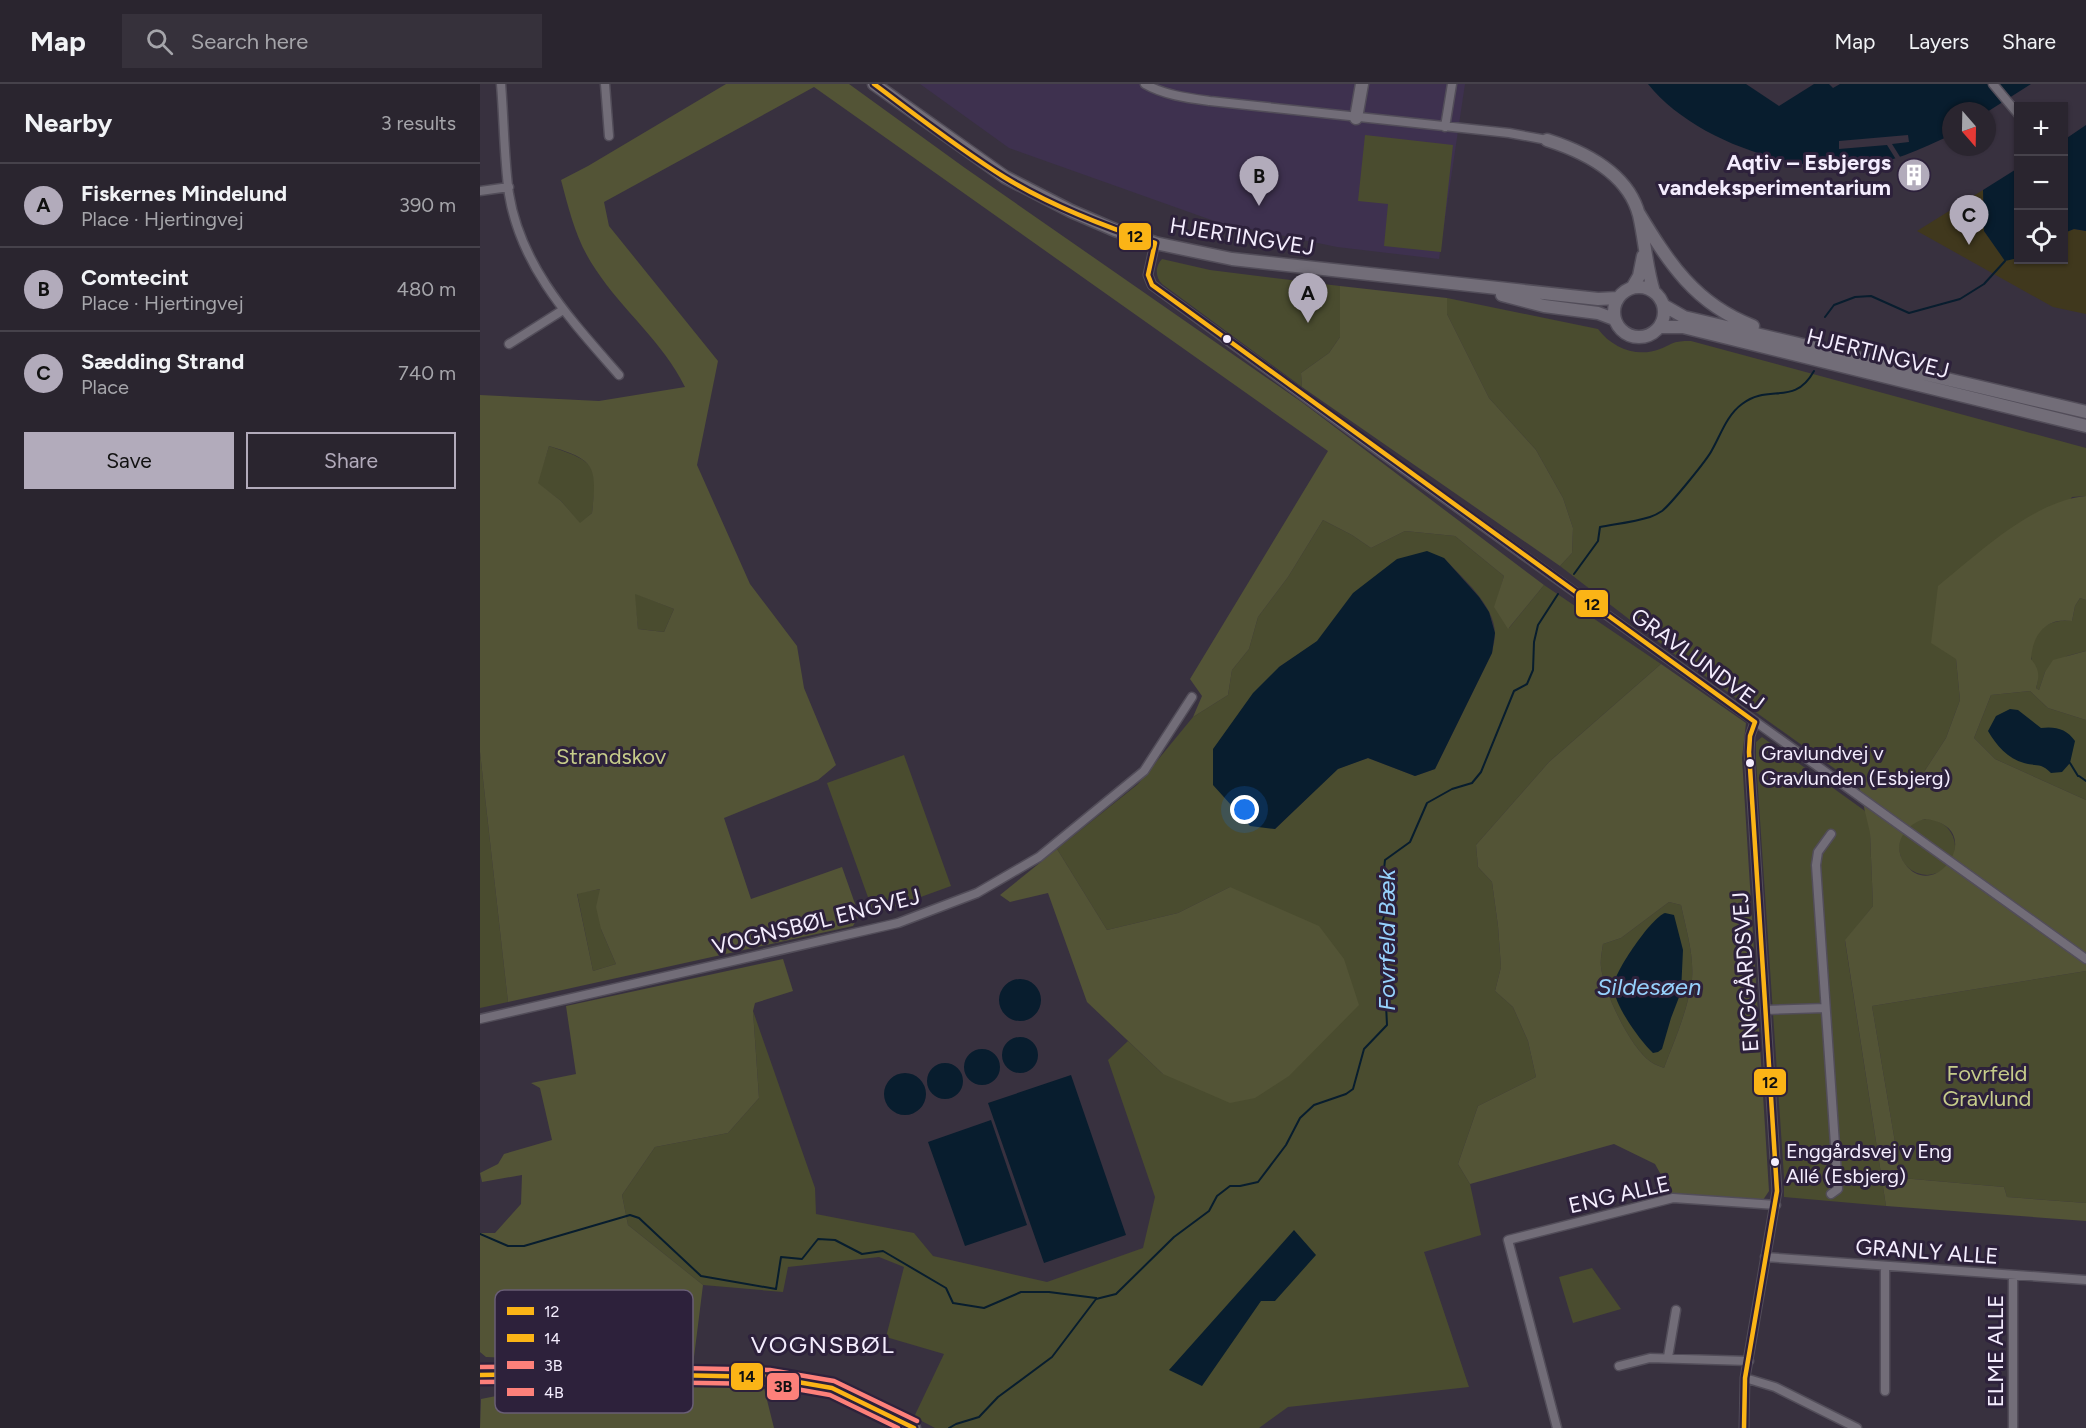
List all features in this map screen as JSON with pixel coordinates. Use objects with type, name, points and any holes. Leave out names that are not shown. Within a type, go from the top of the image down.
[{"type":"main road","name":"HJERTINGVEJ","points":[[874,84],[1005,177],[1037,195],[1097,222],[1155,243],[1232,260],[1598,299],[1618,298]]},
{"type":"main road","points":[[1356,118],[1362,84]]},
{"type":"main road","points":[[1547,140],[1592,158],[1611,173],[1624,188],[1671,264],[1709,303],[1739,320],[1772,333],[1840,353]]},
{"type":"main road","points":[[1638,212],[1654,292],[1663,305],[1663,320],[1660,327],[1647,336],[1639,338],[1623,332],[1614,319],[1614,312],[1618,298],[1632,288],[1639,276],[1644,249]]},
{"type":"main road","name":"HJERTINGVEJ","points":[[1466,285],[1544,306],[1598,313],[1614,319]]},
{"type":"main road","points":[[1632,288],[1640,287],[1654,292]]},
{"type":"main road","name":"HJERTINGVEJ","points":[[1663,305],[1684,316],[2086,412]]},
{"type":"main road","name":"HJERTINGVEJ","points":[[1660,327],[1683,327],[2086,426]]},
{"type":"main road","points":[[480,1375],[495,1375]]},
{"type":"main road","points":[[693,1375],[770,1377],[832,1388],[914,1428]]},
{"type":"street","points":[[501,84],[509,187],[522,237],[540,277],[563,310],[620,375]]},
{"type":"street","points":[[605,84],[609,136]]},
{"type":"street","points":[[1145,84],[1182,97],[1356,118],[1509,133],[1547,140]]},
{"type":"street","points":[[1445,127],[1452,84]]},
{"type":"street","points":[[1993,84],[2014,108]]},
{"type":"street","points":[[480,191],[509,187]]},
{"type":"street","name":"GRAVLUNDVEJ","points":[[1155,243],[1148,275],[1152,285],[2086,959]]},
{"type":"street","points":[[509,344],[563,310]]},
{"type":"street","name":"VOGNSBØL ENGVEJ","points":[[480,1019],[897,923],[977,893],[1039,857],[1144,771],[1192,697]]},
{"type":"street","name":"ENGGÅRDSVEJ","points":[[1744,1428],[1745,1378],[1777,1191],[1749,752],[1750,736],[1755,722]]},
{"type":"street","points":[[1831,834],[1818,852],[1816,865],[1838,1189],[1831,1194]]},
{"type":"street","points":[[1766,1011],[1825,1008]]},
{"type":"street","name":"ENG ALLE","points":[[1557,1428],[1508,1240],[1673,1198],[1776,1205]]},
{"type":"street","name":"GRANLY ALLE","points":[[1765,1257],[2086,1280]]},
{"type":"street","points":[[1885,1266],[1885,1391]]},
{"type":"street","name":"ELME ALLE","points":[[2013,1275],[2013,1428]]},
{"type":"street","points":[[1668,1357],[1676,1310]]},
{"type":"street","points":[[1619,1366],[1650,1358],[1668,1357],[1749,1361]]},
{"type":"street","points":[[1745,1378],[1775,1387],[1857,1428]]},
{"type":"street","points":[[1833,1417],[1833,1428]]},
{"type":"shaded area","points":[[920,84],[1465,84],[1439,259],[1337,247],[1217,222],[1009,148]]},
{"type":"green space","name":"Strandskov","points":[[726,84],[849,84],[965,168],[1303,403],[1544,585],[1508,629],[1494,607],[1504,576],[1455,536],[1405,531],[1371,548],[1323,520],[1288,577],[1258,617],[1249,649],[1232,670],[1228,695],[1193,717],[1202,696],[1190,679],[1328,451],[814,87],[604,202],[609,226],[718,361],[697,465],[750,584],[797,646],[804,688],[836,765],[818,780],[724,818],[751,899],[842,867],[859,915],[853,926],[508,1002],[480,752],[480,395],[599,401],[685,387],[666,356],[596,270],[579,237],[561,180]],"holes":[[[549,446],[576,456],[590,467],[594,485],[592,513],[580,523],[561,501],[538,483]],[[635,594],[674,609],[664,632],[638,629]],[[600,889],[596,907],[601,929],[616,964],[593,971],[577,894]]]},
{"type":"green space","points":[[1365,135],[1453,145],[1441,252],[1384,246],[1388,204],[1358,201]]},
{"type":"green space","points":[[1162,259],[1210,270],[1340,286],[1340,337],[1329,353],[1301,373],[1302,387],[1162,284],[1157,272]]},
{"type":"green space","points":[[1340,286],[1447,298],[1447,314],[1489,398],[1536,450],[1563,498],[1573,528],[1572,553],[1560,566],[1302,387],[1301,373],[1329,353],[1340,337]]},
{"type":"green space","points":[[1447,298],[1598,329],[1610,341],[1634,352],[1651,352],[1677,342],[1691,341],[2086,448],[2086,496],[2072,497],[1956,659],[1960,700],[1946,738],[1911,792],[1878,775],[1859,786],[1673,653],[1560,566],[1572,553],[1573,528],[1563,498],[1536,450],[1489,398],[1447,314]]},
{"type":"green space","points":[[549,446],[585,461],[593,474],[592,513],[580,524],[561,501],[537,483]]},
{"type":"green space","points":[[2086,496],[2086,600],[2080,598],[2075,606],[2072,621],[2055,622],[2042,629],[2032,650],[2031,659],[2038,672],[2036,688],[2039,690],[2045,672],[2053,660],[2086,651],[2086,720],[2048,708],[2030,691],[1991,695],[1974,738],[1995,759],[2086,800],[2086,971],[1872,1006],[1901,1178],[2004,1187],[2007,1197],[2086,1203],[2086,1221],[1886,1206],[1845,940],[1873,906],[1870,833],[1859,786],[1877,775],[1911,792],[1946,738],[1960,700],[1956,659],[1931,643],[1938,586],[2008,530],[2046,508],[2066,500]],"holes":[[[1925,819],[1944,825],[1953,835],[1955,847],[1951,860],[1942,870],[1930,875],[1917,874],[1905,864],[1901,857],[1899,850],[1902,836],[1911,825]]]},
{"type":"green space","points":[[1323,520],[1371,548],[1405,531],[1455,536],[1504,576],[1495,607],[1509,628],[1544,585],[1661,664],[1549,762],[1476,845],[1478,867],[1492,882],[1498,926],[1501,967],[1495,991],[1513,1007],[1528,1041],[1536,1077],[1478,1106],[1458,1164],[1470,1184],[1481,1235],[1424,1252],[1469,1387],[1288,1407],[1259,1428],[935,1428],[914,1417],[944,1354],[886,1337],[904,1267],[879,1257],[788,1267],[783,1292],[703,1285],[628,1225],[622,1195],[655,1147],[728,1133],[759,1098],[753,1011],[815,1188],[816,1214],[914,1233],[933,1256],[1047,1282],[1143,1248],[1155,1197],[1108,1060],[1128,1041],[1163,1074],[1230,887],[1178,913],[1107,930],[1057,849],[1138,784],[1193,717],[1228,695],[1232,670],[1249,649],[1258,617],[1288,577]],"holes":[[[1444,558],[1484,602],[1494,623],[1495,636],[1492,653],[1435,769],[1415,776],[1368,758],[1337,769],[1275,829],[1279,667]]]},
{"type":"green space","points":[[634,593],[674,609],[664,632],[638,629]]},
{"type":"green space","points":[[2080,598],[2086,600],[2086,651],[2067,656],[2045,672],[2039,690],[2036,688],[2037,675],[2031,656],[2034,640],[2042,628],[2049,624],[2072,621],[2075,606]]},
{"type":"green space","points":[[1661,664],[1746,723],[1742,758],[1769,1191],[1763,1200],[1671,1193],[1655,1164],[1614,1144],[1470,1184],[1458,1164],[1478,1106],[1536,1077],[1528,1041],[1513,1007],[1495,991],[1501,967],[1498,926],[1492,882],[1478,867],[1476,845],[1549,762]],"holes":[[[1669,902],[1681,905],[1691,951],[1692,979],[1684,1013],[1664,1068],[1643,1055],[1619,1019],[1603,978],[1601,958],[1603,944],[1621,938]]]},
{"type":"green space","points":[[2030,691],[2048,708],[2086,720],[2086,800],[1995,759],[1974,738],[1991,695]]},
{"type":"green space","points":[[1762,737],[1879,821],[1870,833],[1873,906],[1845,941],[1886,1206],[1784,1197],[1756,760],[1756,742]]},
{"type":"green space","points":[[480,752],[508,1002],[480,1008]]},
{"type":"green space","points":[[904,755],[951,886],[874,914],[827,783]]},
{"type":"green space","points":[[1927,819],[1938,821],[1947,827],[1953,836],[1955,847],[1953,858],[1947,867],[1938,873],[1927,875],[1916,873],[1907,867],[1901,858],[1899,847],[1901,836],[1907,827],[1916,821]]},
{"type":"green space","points":[[1057,849],[1107,930],[1178,913],[1230,887],[1319,926],[1344,959],[1359,1005],[1289,1076],[1255,1098],[1230,1103],[1163,1074],[1087,1002],[1048,893],[1010,902],[1000,895]]},
{"type":"green space","points":[[601,889],[601,929],[616,964],[593,971],[577,893]]},
{"type":"green space","name":"Sildesøen","points":[[1669,902],[1681,905],[1692,960],[1692,979],[1684,1013],[1664,1068],[1643,1055],[1619,1019],[1603,978],[1601,961],[1603,944],[1621,938]]},
{"type":"green space","points":[[783,959],[793,991],[755,1003],[753,1011],[759,1098],[728,1133],[655,1147],[622,1195],[628,1225],[703,1285],[693,1365],[693,1290],[495,1290],[495,1357],[486,1357],[480,1352],[480,1233],[495,1233],[521,1204],[522,1175],[482,1182],[480,1173],[498,1164],[504,1154],[552,1140],[540,1088],[531,1083],[576,1074],[566,1006]]},
{"type":"green space","name":"Fovrfeld Gravlund","points":[[2086,971],[2086,1203],[2007,1197],[2004,1187],[1901,1178],[1872,1006]]},
{"type":"green space","points":[[1592,1268],[1621,1309],[1573,1323],[1559,1277]]},
{"type":"green space","points":[[693,1386],[764,1388],[774,1428],[480,1428],[481,1399],[495,1396],[495,1413],[693,1413]]},
{"type":"sand","points":[[1983,190],[1984,231],[2005,260],[2014,259],[2014,264],[2068,264],[2068,231],[2074,229],[2086,231],[2086,314],[2053,307],[1917,231]]},
{"type":"water","points":[[1648,84],[1746,84],[1779,106],[1814,84],[1829,84],[1833,88],[1840,84],[2031,84],[1996,106],[1996,102],[1942,102],[1942,139],[1892,159],[1855,167],[1828,167],[1800,163],[1742,148],[1689,121],[1667,104]]},
{"type":"water","points":[[2086,125],[2086,231],[2074,229],[2068,231],[2068,137]]},
{"type":"water","points":[[2014,171],[2014,259],[2005,261],[1984,231],[1983,190]]},
{"type":"water","points":[[1427,551],[1444,558],[1479,597],[1489,612],[1495,633],[1492,653],[1435,769],[1415,776],[1368,758],[1338,769],[1275,829],[1250,826],[1213,785],[1213,749],[1253,693],[1279,667],[1317,641],[1353,593],[1397,559]]},
{"type":"water","points":[[2010,709],[2018,710],[2041,728],[2060,729],[2072,737],[2075,741],[2070,763],[2062,772],[2051,773],[2041,766],[2018,761],[1999,746],[1988,731],[1996,716]]},
{"type":"water","name":"Sildesøen","points":[[1665,913],[1674,915],[1683,950],[1681,992],[1662,1049],[1653,1053],[1641,1040],[1622,1010],[1614,991],[1614,984],[1635,945],[1651,924]]},
{"type":"water","points":[[1020,979],[1035,985],[1041,1000],[1035,1015],[1020,1021],[1005,1015],[999,1000],[1005,985]]},
{"type":"water","points":[[1020,1037],[1033,1042],[1038,1055],[1033,1068],[1020,1073],[1007,1068],[1002,1055],[1007,1042]]},
{"type":"water","points":[[982,1049],[995,1054],[1000,1067],[995,1080],[982,1085],[969,1080],[964,1067],[969,1054]]},
{"type":"water","points":[[945,1063],[958,1068],[963,1081],[958,1094],[945,1099],[932,1094],[927,1081],[932,1068]]},
{"type":"water","points":[[905,1073],[920,1079],[926,1094],[920,1109],[905,1115],[890,1109],[884,1094],[890,1079]]},
{"type":"water","points":[[1071,1075],[1126,1235],[1044,1263],[988,1103]]},
{"type":"water","points":[[991,1120],[1027,1225],[965,1246],[928,1142]]},
{"type":"water","points":[[1294,1230],[1316,1255],[1275,1301],[1261,1301],[1202,1386],[1169,1370]]},
{"type":"pier","points":[[1908,135],[1909,142],[1892,144],[1902,160],[1897,161],[1887,145],[1839,149],[1839,141]]},
{"type":"waterway","name":"Fovrfeld Bæk","points":[[1825,317],[1834,305],[1855,297],[1871,296],[1909,313],[1960,299],[1984,284],[2005,261]]},
{"type":"waterway","name":"Fovrfeld Bæk","points":[[1574,574],[1598,541],[1600,527],[1650,517],[1666,507],[1703,463],[1728,419],[1737,408],[1752,398],[1790,392],[1806,382],[1814,371]]},
{"type":"waterway","name":"Fovrfeld Bæk","points":[[949,1428],[979,1417],[998,1397],[1052,1357],[1096,1299],[1116,1294],[1174,1237],[1209,1211],[1217,1196],[1230,1186],[1258,1182],[1286,1145],[1300,1118],[1314,1105],[1346,1094],[1353,1089],[1364,1049],[1387,1025],[1382,922],[1388,905],[1383,879],[1385,860],[1410,842],[1427,803],[1452,789],[1472,783],[1481,772],[1514,691],[1527,684],[1533,670],[1534,642],[1538,625],[1558,594]]},
{"type":"waterway","points":[[2070,763],[2078,776]]},
{"type":"waterway","points":[[2079,776],[2086,781]]},
{"type":"waterway","points":[[480,1234],[508,1246],[524,1246],[630,1215],[639,1218],[701,1276],[776,1289],[781,1257],[802,1259],[818,1239],[835,1240],[862,1254],[883,1251],[946,1288],[953,1303],[984,1308],[1021,1292],[1049,1292],[1096,1298]]},
{"type":"transit line","name":"12","points":[[874,84],[938,132],[1004,177],[1078,214],[1155,243],[1148,275],[1152,285],[1755,722],[1750,736],[1749,752],[1777,1191],[1745,1378],[1744,1428]]},
{"type":"transit line","name":"4B","points":[[480,1367],[495,1367]]},
{"type":"transit line","name":"4B","points":[[693,1368],[770,1370],[834,1381],[917,1421]]},
{"type":"transit line","name":"14","points":[[480,1375],[495,1375]]},
{"type":"transit line","name":"14","points":[[693,1375],[769,1377],[832,1388],[914,1428]]},
{"type":"transit line","name":"3B","points":[[480,1382],[495,1382]]},
{"type":"transit line","name":"3B","points":[[693,1383],[768,1384],[830,1395],[898,1428]]},
{"type":"place","name":"Aqtiv – Esbjergs vandeksperimentarium","points":[[1914,175]]},
{"type":"place","name":"Comtecint","points":[[1259,206]]},
{"type":"place","name":"Sædding Strand","points":[[1969,245]]},
{"type":"place","name":"Fiskernes Mindelund","points":[[1308,323]]},
{"type":"place","name":"Gravlundvej v Gravlunden (Esbjerg)","points":[[1750,763]]},
{"type":"place","name":"Enggårdsvej v Eng Allé (Esbjerg)","points":[[1775,1162]]},
{"type":"district","name":"VOGNSBØL","points":[[823,1345]]}]
